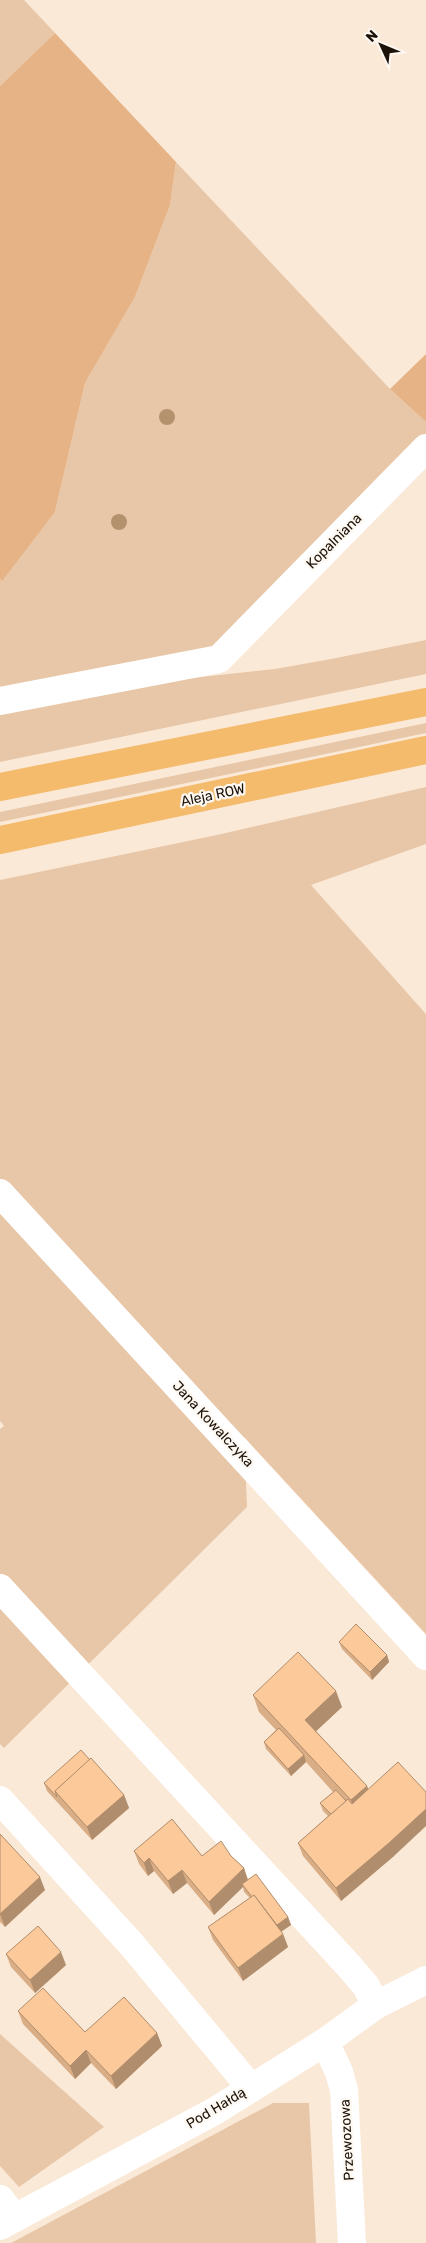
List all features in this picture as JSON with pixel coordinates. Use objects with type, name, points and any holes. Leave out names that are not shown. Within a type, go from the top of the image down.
[{"type":"main road","points":[[0,787],[426,702]]},
{"type":"main road","name":"Aleja ROW","points":[[0,840],[426,750]]},
{"type":"street","name":"Kopalniana","points":[[0,701],[219,659],[426,448]]},
{"type":"street","name":"Jana Kowalczyka","points":[[0,1193],[426,1656]]},
{"type":"street","points":[[0,1588],[350,1966],[366,1986],[376,2005]]},
{"type":"street","points":[[0,1800],[132,1945],[250,2088]]},
{"type":"street","name":"Pod Hałdą","points":[[5,2214],[215,2111],[325,2042],[376,2005],[426,1980]]},
{"type":"street","name":"Przewozowa","points":[[325,2042],[339,2072],[344,2090],[352,2243]]},
{"type":"shaded area","points":[[0,0],[24,0],[55,33],[0,86]]},
{"type":"shaded area","points":[[55,33],[176,162],[170,205],[135,297],[85,383],[55,512],[2,581],[0,578],[0,86]]},
{"type":"shaded area","points":[[176,162],[390,389],[426,422],[426,439],[213,650],[0,692],[0,578],[2,580],[55,512],[85,383],[135,297],[170,205]]},
{"type":"shaded area","points":[[426,354],[426,422],[390,389]]},
{"type":"shaded area","points":[[426,640],[426,674],[0,762],[0,713],[192,678],[275,669]]},
{"type":"shaded area","points":[[426,723],[426,733],[0,822],[0,812]]},
{"type":"shaded area","points":[[426,787],[426,844],[311,885],[426,1014],[426,1634],[244,1437],[247,1507],[4,1748],[0,1744],[0,1429],[4,1426],[0,1421],[0,880],[217,835]]},
{"type":"shaded area","points":[[0,2034],[104,2127],[19,2187],[0,2166]]},
{"type":"shaded area","points":[[273,2103],[309,2103],[316,2243],[11,2243]]},
{"type":"building","points":[[356,1624],[387,1655],[370,1672],[339,1642]]},
{"type":"building","points":[[298,1652],[336,1691],[305,1720],[367,1786],[351,1800],[253,1695]]},
{"type":"building","points":[[279,1728],[304,1755],[288,1769],[264,1742]]},
{"type":"building","points":[[81,1750],[90,1760],[55,1791],[57,1797],[44,1783]]},
{"type":"building","points":[[91,1758],[124,1795],[87,1827],[55,1791]]},
{"type":"building","points":[[398,1762],[426,1792],[426,1809],[336,1888],[298,1843],[348,1799],[352,1804]]},
{"type":"building","points":[[336,1790],[346,1801],[331,1814],[320,1803]]},
{"type":"building","points":[[172,1819],[202,1856],[221,1841],[231,1856],[244,1868],[209,1902],[182,1870],[168,1881],[149,1858],[144,1863],[134,1851]]},
{"type":"building","points":[[0,1834],[40,1877],[0,1914]]},
{"type":"building","points":[[256,1874],[288,1917],[277,1925],[254,1895],[252,1897],[242,1884]]},
{"type":"building","points":[[254,1895],[283,1934],[238,1968],[208,1927]]},
{"type":"building","points":[[38,1926],[61,1952],[30,1980],[6,1954]]},
{"type":"building","points":[[43,1988],[85,2032],[124,1997],[157,2033],[111,2076],[86,2050],[70,2066],[18,2011]]}]
